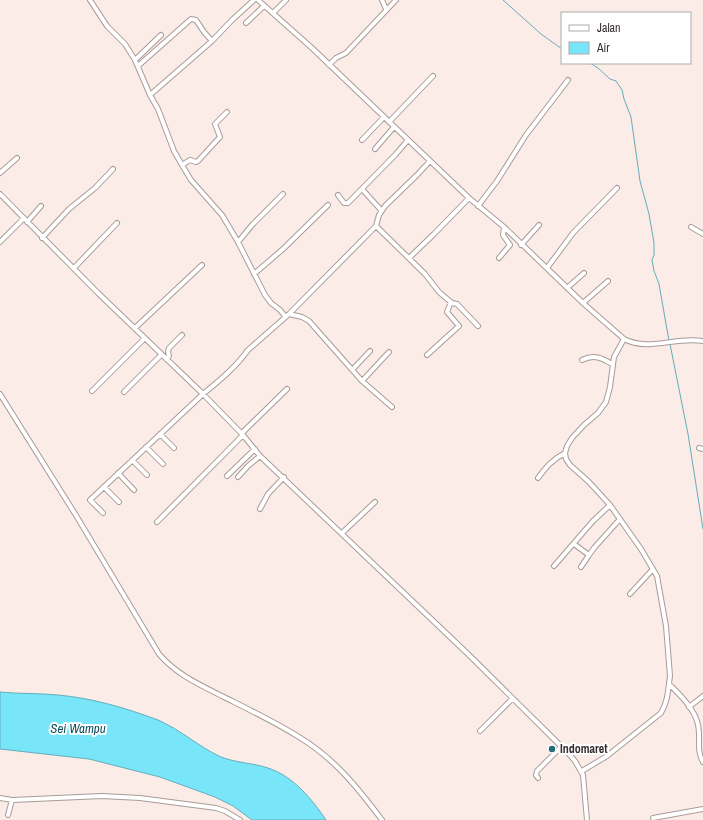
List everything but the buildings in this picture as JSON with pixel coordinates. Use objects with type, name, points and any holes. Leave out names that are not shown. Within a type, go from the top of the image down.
[{"type":"street","points":[[90,0],[107,26],[125,44],[136,60],[150,95],[161,116],[174,151],[191,180],[222,215],[269,301],[287,315],[309,321],[362,381],[392,407]]},
{"type":"street","points":[[150,95],[212,41],[254,0]]},
{"type":"street","points":[[273,13],[286,0]]},
{"type":"street","points":[[382,0],[386,9]]},
{"type":"street","points":[[329,65],[336,58],[346,53],[396,0]]},
{"type":"street","points":[[260,1],[312,48],[469,198],[504,227],[582,303],[624,339],[630,342],[642,344],[665,343],[693,339],[703,341]]},
{"type":"street","points":[[246,23],[264,6]]},
{"type":"street","points":[[138,66],[191,19],[196,20],[212,41]]},
{"type":"street","points":[[136,60],[161,35]]},
{"type":"street","points":[[389,122],[433,76]]},
{"type":"street","points":[[478,206],[497,181],[526,135],[568,80]]},
{"type":"street","points":[[182,165],[190,160],[196,162],[198,161],[220,137],[215,124],[226,112]]},
{"type":"street","points":[[362,140],[384,117]]},
{"type":"street","points":[[375,149],[394,127]]},
{"type":"street","points":[[338,195],[346,204],[408,140]]},
{"type":"street","points":[[0,173],[17,158]]},
{"type":"street","points":[[103,513],[90,500],[243,358],[253,345],[287,315],[376,226],[381,210],[430,161]]},
{"type":"street","points":[[42,238],[69,209],[95,188],[113,169]]},
{"type":"street","points":[[547,268],[573,233],[617,188]]},
{"type":"street","points":[[362,189],[381,210]]},
{"type":"street","points":[[0,194],[42,238],[243,434],[260,456],[342,533],[575,761],[583,775],[587,820]]},
{"type":"street","points":[[238,242],[283,194]]},
{"type":"street","points":[[409,258],[469,198]]},
{"type":"street","points":[[254,274],[288,244],[328,204]]},
{"type":"street","points":[[0,242],[41,206]]},
{"type":"street","points":[[74,268],[117,223]]},
{"type":"street","points":[[521,245],[539,225]]},
{"type":"street","points":[[376,226],[425,274],[439,292],[457,304],[478,326]]},
{"type":"street","points":[[499,258],[510,245],[503,235],[504,227]]},
{"type":"street","points":[[690,227],[703,234]]},
{"type":"street","points":[[135,328],[202,265]]},
{"type":"street","points":[[567,288],[584,273]]},
{"type":"street","points":[[582,303],[608,281]]},
{"type":"street","points":[[427,354],[459,326],[447,312],[452,302]]},
{"type":"street","points":[[166,359],[169,356],[169,348],[182,335]]},
{"type":"street","points":[[92,391],[145,338]]},
{"type":"street","points":[[582,771],[607,756],[661,713],[666,705],[670,676],[666,626],[658,581],[653,569],[610,505],[589,482],[570,465],[566,459],[565,453],[572,438],[598,413],[606,402],[610,387],[612,364],[624,339]]},
{"type":"street","points":[[353,369],[370,351]]},
{"type":"street","points":[[362,381],[389,352]]},
{"type":"street","points":[[124,392],[161,355]]},
{"type":"street","points":[[582,360],[595,356],[612,364]]},
{"type":"street","points":[[157,522],[287,389]]},
{"type":"street","points":[[0,394],[77,517],[159,654],[167,664],[190,680],[300,737],[323,753],[355,785],[382,820]]},
{"type":"street","points":[[160,434],[174,448]]},
{"type":"street","points":[[146,447],[163,464]]},
{"type":"street","points":[[227,476],[255,449]]},
{"type":"street","points":[[538,478],[549,464],[557,457],[565,453]]},
{"type":"street","points":[[238,477],[260,456]]},
{"type":"street","points":[[132,460],[147,475]]},
{"type":"street","points":[[118,473],[134,490]]},
{"type":"street","points":[[260,509],[268,494],[284,477]]},
{"type":"street","points":[[104,486],[119,502]]},
{"type":"street","points":[[342,533],[375,502]]},
{"type":"street","points":[[554,566],[592,521],[610,505]]},
{"type":"street","points":[[581,567],[594,548],[620,519]]},
{"type":"street","points":[[574,544],[589,555]]},
{"type":"street","points":[[630,594],[653,569]]},
{"type":"street","points":[[669,684],[689,707],[698,725],[698,748],[703,762]]},
{"type":"street","points":[[689,707],[703,696]]},
{"type":"street","points":[[480,731],[512,698]]},
{"type":"street","points":[[538,778],[536,775],[537,771],[561,748]]},
{"type":"street","points":[[0,798],[12,800],[102,796],[140,798],[216,808],[225,811],[240,820]]},
{"type":"street","points":[[8,815],[12,800]]},
{"type":"street","points":[[653,818],[703,809]]},
{"type":"water","name":"Sei Wampu","points":[[0,692],[51,694],[83,698],[134,711],[158,720],[221,757],[268,768],[286,777],[294,782],[308,796],[326,820],[252,820],[233,806],[215,797],[160,777],[89,759],[0,749]]},
{"type":"waterway","points":[[503,0],[541,34],[561,48]]},
{"type":"waterway","points":[[592,64],[610,79],[616,81],[622,90],[631,117],[640,181],[649,214],[654,243],[654,255],[652,260],[659,284],[669,341]]},
{"type":"waterway","points":[[670,344],[688,434],[703,529]]},
{"type":"place","name":"Indomaret","points":[[552,749]]}]
